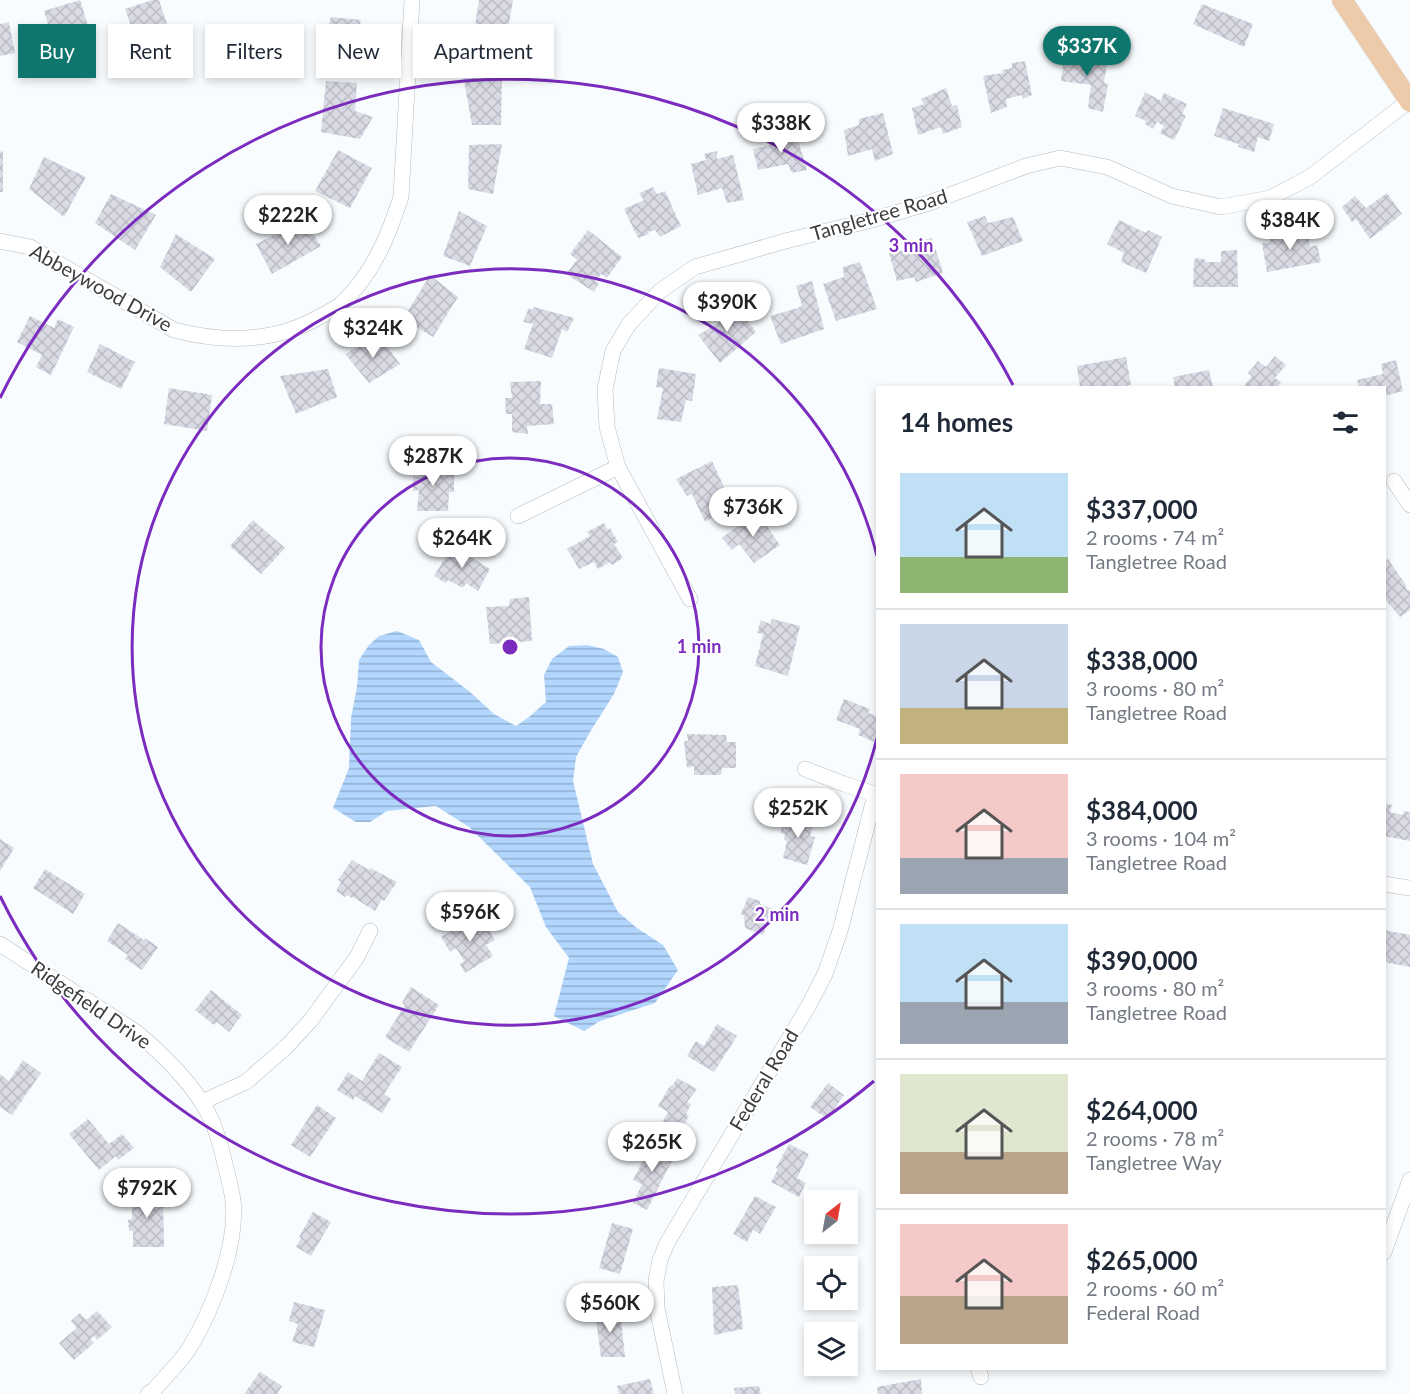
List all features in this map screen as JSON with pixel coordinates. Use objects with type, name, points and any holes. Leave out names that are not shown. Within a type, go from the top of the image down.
[{"type":"main road","points":[[1342,0],[1410,101]]},
{"type":"street","name":"Abbeywood Drive","points":[[0,241],[30,247],[174,330],[197,336],[244,339],[267,336],[312,321],[339,305],[369,269],[382,249],[401,196],[412,0]]},
{"type":"street","name":"Tangletree Road","points":[[690,599],[618,467],[607,427],[605,389],[613,351],[629,324],[660,291],[696,267],[929,203],[1026,166],[1060,158],[1107,168],[1172,196],[1221,207],[1270,198],[1310,177],[1410,101]]},
{"type":"street","points":[[518,516],[618,467]]},
{"type":"street","points":[[1394,482],[1410,505]]},
{"type":"street","points":[[805,769],[876,795]]},
{"type":"street","name":"Federal Road","points":[[675,1394],[657,1308],[656,1281],[660,1260],[667,1243],[809,1005],[825,974],[840,932],[876,795]]},
{"type":"street","points":[[1386,884],[1410,888]]},
{"type":"street","points":[[202,1102],[246,1082],[286,1047],[311,1020],[357,957],[370,930]]},
{"type":"street","name":"Ridgefield Drive","points":[[0,944],[136,1032],[156,1049],[202,1102],[220,1142],[233,1202],[232,1233],[225,1266],[212,1304],[194,1340],[148,1394]]},
{"type":"street","points":[[1386,1246],[1410,1180]]},
{"type":"water","points":[[397,631],[419,640],[431,662],[494,714],[516,726],[546,702],[544,675],[552,659],[569,646],[587,645],[604,649],[618,657],[623,672],[614,694],[576,757],[573,781],[593,864],[618,912],[663,945],[678,970],[655,1003],[600,1021],[584,1031],[554,1016],[569,958],[546,927],[530,887],[469,827],[436,806],[387,811],[370,822],[356,822],[333,808],[349,768],[351,718],[359,660],[369,645],[379,636]]},
{"type":"building","points":[[80,0],[88,24],[48,24],[44,11]]},
{"type":"building","points":[[159,0],[167,24],[130,24],[125,9]]},
{"type":"building","points":[[479,0],[513,0],[509,24],[475,24]]},
{"type":"building","points":[[1202,4],[1253,24],[1244,47],[1193,24]]},
{"type":"building","points":[[331,17],[361,20],[360,24],[329,24]]},
{"type":"building","points":[[9,22],[15,53],[0,56],[0,24]]},
{"type":"building","points":[[1065,52],[1097,57],[1097,62],[1107,64],[1104,83],[1108,84],[1103,112],[1088,108],[1091,85],[1061,81]]},
{"type":"building","points":[[1025,61],[1032,95],[1023,99],[1022,95],[1006,99],[1007,107],[991,113],[983,76],[1003,73],[1002,70],[1012,68],[1012,63]]},
{"type":"building","points":[[464,78],[502,78],[501,125],[472,125]]},
{"type":"building","points":[[326,81],[357,83],[355,111],[373,117],[360,139],[321,132]]},
{"type":"building","points":[[946,88],[952,106],[957,105],[962,127],[943,134],[941,127],[918,135],[912,108],[924,104],[921,99]]},
{"type":"building","points":[[1145,92],[1161,101],[1164,93],[1187,104],[1182,114],[1186,116],[1174,140],[1160,133],[1164,126],[1157,122],[1153,129],[1145,124],[1146,121],[1135,116]]},
{"type":"building","points":[[1223,108],[1274,124],[1269,141],[1258,137],[1254,152],[1238,147],[1239,144],[1214,136]]},
{"type":"building","points":[[883,113],[893,154],[875,161],[872,149],[848,156],[844,130],[859,125],[859,119]]},
{"type":"building","points":[[796,133],[807,170],[792,173],[788,164],[758,170],[753,149],[770,145],[768,137]]},
{"type":"building","points":[[502,144],[493,194],[468,189],[469,145]]},
{"type":"building","points":[[338,150],[372,168],[350,208],[315,191]]},
{"type":"building","points":[[3,151],[3,192],[0,192],[0,152]]},
{"type":"building","points":[[717,151],[717,159],[733,155],[744,200],[727,203],[722,188],[698,195],[691,164],[706,160],[704,154]]},
{"type":"building","points":[[44,157],[86,177],[64,217],[29,189]]},
{"type":"building","points":[[653,187],[657,194],[665,191],[681,226],[660,237],[655,230],[638,238],[624,209],[644,200],[639,193]]},
{"type":"building","points":[[1387,193],[1402,214],[1370,239],[1356,219],[1352,222],[1342,207],[1355,196],[1366,208]]},
{"type":"building","points":[[111,194],[156,215],[135,250],[95,223]]},
{"type":"building","points":[[459,211],[487,226],[470,266],[443,256]]},
{"type":"building","points":[[985,216],[988,223],[1013,217],[1023,241],[982,256],[967,222]]},
{"type":"building","points":[[304,220],[321,246],[272,274],[256,244]]},
{"type":"building","points":[[1119,220],[1146,233],[1148,230],[1162,237],[1146,273],[1121,262],[1124,253],[1107,244]]},
{"type":"building","points":[[1307,229],[1310,247],[1317,245],[1321,262],[1267,272],[1262,243],[1270,243],[1271,236],[1288,234],[1287,231]]},
{"type":"building","points":[[588,230],[622,257],[607,278],[601,274],[595,281],[599,283],[594,292],[566,274],[577,260],[570,254]]},
{"type":"building","points":[[176,234],[215,259],[191,292],[160,267]]},
{"type":"building","points":[[932,238],[943,273],[916,282],[914,277],[897,281],[889,253],[916,248],[914,242]]},
{"type":"building","points":[[1237,250],[1238,287],[1193,287],[1196,258],[1204,259],[1206,262],[1221,262],[1221,251]]},
{"type":"building","points":[[860,262],[877,309],[836,321],[823,284],[844,277],[843,267]]},
{"type":"building","points":[[430,275],[458,297],[433,337],[403,319]]},
{"type":"building","points":[[812,281],[824,329],[781,344],[770,316],[802,305],[796,286]]},
{"type":"building","points":[[734,303],[756,332],[720,363],[698,335],[721,321],[716,312]]},
{"type":"building","points":[[534,307],[574,318],[567,332],[562,329],[552,358],[524,349],[533,324],[523,322],[529,308],[532,310]]},
{"type":"building","points":[[30,316],[54,328],[58,319],[74,327],[51,375],[36,367],[42,355],[17,342]]},
{"type":"building","points":[[379,335],[400,364],[369,383],[345,354]]},
{"type":"building","points":[[100,344],[135,362],[121,389],[87,372]]},
{"type":"building","points":[[1275,356],[1286,365],[1275,378],[1281,382],[1279,386],[1244,386],[1252,376],[1248,373],[1258,361],[1266,367]]},
{"type":"building","points":[[1126,357],[1131,385],[1080,386],[1077,366]]},
{"type":"building","points":[[1396,360],[1403,391],[1386,395],[1386,386],[1359,386],[1357,380],[1383,374],[1381,364]]},
{"type":"building","points":[[659,368],[696,374],[692,401],[686,400],[681,422],[657,419],[663,388],[656,387]]},
{"type":"building","points":[[328,369],[337,397],[296,414],[280,376]]},
{"type":"building","points":[[1209,370],[1213,386],[1175,386],[1173,377]]},
{"type":"building","points":[[541,381],[540,404],[552,404],[554,424],[527,426],[528,434],[512,432],[512,414],[506,414],[505,398],[512,398],[510,382]]},
{"type":"building","points":[[169,388],[212,395],[207,431],[164,424]]},
{"type":"building","points":[[418,459],[438,460],[437,473],[454,473],[454,492],[449,492],[448,511],[417,511],[419,490],[413,491],[413,476],[419,477]]},
{"type":"building","points":[[712,461],[726,491],[720,493],[729,508],[705,522],[692,494],[687,496],[676,479]]},
{"type":"building","points":[[755,513],[758,520],[764,514],[770,520],[766,525],[780,545],[754,563],[739,544],[732,550],[722,538]]},
{"type":"building","points":[[253,520],[285,548],[261,574],[230,546]]},
{"type":"building","points":[[604,523],[608,530],[610,528],[618,542],[614,544],[623,558],[612,565],[610,562],[598,569],[594,562],[579,569],[567,549],[590,536],[587,532]]},
{"type":"building","points":[[454,543],[466,550],[464,553],[490,569],[478,591],[466,583],[463,588],[448,580],[446,583],[434,576]]},
{"type":"building","points":[[1388,559],[1408,591],[1410,589],[1410,610],[1400,617],[1386,600],[1386,560]]},
{"type":"building","points":[[529,597],[532,641],[490,644],[486,607],[509,606],[510,599]]},
{"type":"building","points":[[772,619],[800,626],[788,676],[755,666],[763,634],[757,633],[761,620],[770,624]]},
{"type":"building","points":[[844,699],[870,709],[868,713],[876,716],[875,742],[858,735],[860,729],[836,720]]},
{"type":"building","points":[[687,734],[726,735],[727,742],[736,742],[736,768],[722,768],[721,775],[694,775],[694,766],[687,768],[684,741],[688,741]]},
{"type":"building","points":[[1386,804],[1392,805],[1390,812],[1403,815],[1404,811],[1410,812],[1410,841],[1386,836]]},
{"type":"building","points":[[786,814],[814,822],[810,836],[815,837],[807,865],[783,858],[787,841],[784,840],[785,834],[780,833]]},
{"type":"building","points":[[0,839],[14,848],[0,871]]},
{"type":"building","points":[[352,860],[397,882],[375,911],[353,897],[347,895],[345,897],[336,891],[341,882],[338,880]]},
{"type":"building","points":[[45,869],[85,894],[73,914],[33,888]]},
{"type":"building","points":[[748,897],[773,909],[763,935],[745,928],[744,916],[741,914]]},
{"type":"building","points":[[468,915],[475,926],[480,923],[485,931],[488,929],[495,940],[486,945],[493,956],[465,973],[460,964],[464,961],[456,948],[450,952],[441,937],[462,925],[459,920]]},
{"type":"building","points":[[118,923],[158,947],[142,970],[125,959],[128,955],[107,941]]},
{"type":"building","points":[[1386,930],[1410,935],[1410,967],[1386,962]]},
{"type":"building","points":[[411,987],[439,1005],[409,1052],[385,1037],[405,1005],[402,1003]]},
{"type":"building","points":[[211,990],[242,1015],[229,1032],[217,1022],[214,1025],[195,1010]]},
{"type":"building","points":[[717,1024],[737,1036],[714,1072],[687,1056],[696,1041],[704,1046]]},
{"type":"building","points":[[379,1053],[402,1067],[384,1094],[391,1099],[382,1113],[355,1096],[353,1100],[337,1090],[348,1072],[362,1081]]},
{"type":"building","points":[[23,1060],[41,1073],[12,1115],[0,1107],[0,1074],[9,1081]]},
{"type":"building","points":[[677,1078],[697,1089],[687,1102],[691,1104],[686,1114],[689,1116],[680,1131],[663,1121],[668,1112],[658,1106]]},
{"type":"building","points":[[828,1083],[844,1095],[828,1119],[810,1107]]},
{"type":"building","points":[[317,1105],[336,1118],[310,1157],[291,1145]]},
{"type":"building","points":[[88,1119],[109,1144],[122,1134],[134,1148],[118,1160],[116,1156],[99,1170],[69,1134]]},
{"type":"building","points":[[653,1141],[676,1153],[647,1210],[633,1203],[642,1184],[633,1180]]},
{"type":"building","points":[[789,1144],[809,1154],[797,1178],[806,1183],[799,1197],[771,1182]]},
{"type":"building","points":[[132,1191],[163,1192],[164,1247],[133,1247],[133,1231],[129,1231],[128,1220],[132,1219]]},
{"type":"building","points":[[755,1196],[776,1207],[760,1234],[753,1230],[747,1242],[733,1234]]},
{"type":"building","points":[[313,1212],[331,1222],[311,1256],[296,1247]]},
{"type":"building","points":[[612,1223],[633,1229],[620,1274],[599,1268]]},
{"type":"building","points":[[738,1285],[743,1329],[714,1335],[712,1287]]},
{"type":"building","points":[[294,1302],[325,1310],[314,1347],[292,1342],[298,1324],[289,1321]]},
{"type":"building","points":[[620,1310],[625,1357],[601,1357],[595,1312]]},
{"type":"building","points":[[97,1311],[112,1327],[97,1340],[94,1336],[90,1339],[94,1343],[74,1360],[59,1343],[77,1328],[71,1321],[80,1313],[86,1320]]},
{"type":"building","points":[[260,1372],[282,1386],[277,1394],[244,1394]]},
{"type":"building","points":[[650,1379],[654,1394],[619,1394],[617,1386]]},
{"type":"building","points":[[921,1379],[922,1394],[878,1394],[877,1387]]},
{"type":"building","points":[[759,1386],[761,1394],[735,1394],[734,1388]]}]
